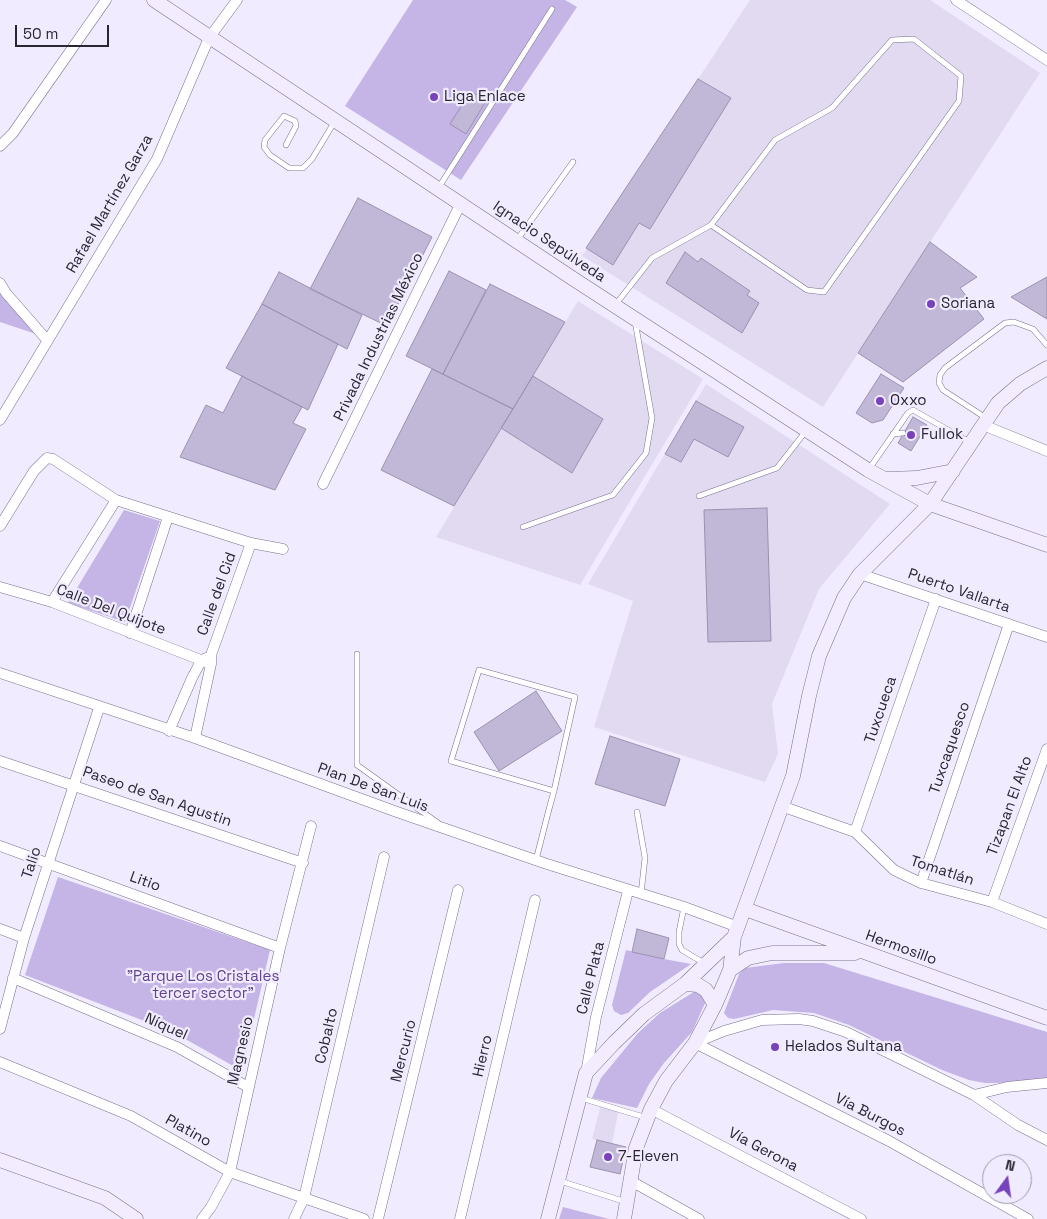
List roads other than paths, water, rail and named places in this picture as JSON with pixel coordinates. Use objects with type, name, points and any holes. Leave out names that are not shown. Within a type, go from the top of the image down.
[{"type":"main road","name":"Ignacio Sepúlveda","points":[[154,0],[615,306],[868,470],[930,504],[1047,545]]},
{"type":"main road","points":[[624,1219],[636,1148],[649,1113],[666,1081],[695,1043],[716,1004],[730,970],[736,932],[784,807],[793,776],[819,656],[844,598],[860,574],[930,504],[1005,395],[1047,368]]},
{"type":"main road","points":[[883,479],[917,478],[953,471]]},
{"type":"main road","name":"Hermosillo","points":[[745,909],[1047,1018]]},
{"type":"main road","points":[[548,1219],[560,1181],[586,1073],[614,1042],[644,1014],[685,984],[736,932]]},
{"type":"main road","points":[[730,970],[744,960],[772,953],[866,953]]},
{"type":"main road","points":[[685,984],[698,985],[706,990],[716,1004]]},
{"type":"main road","points":[[0,1160],[105,1198],[136,1219]]},
{"type":"street","points":[[0,146],[13,133],[106,0]]},
{"type":"street","name":"Rafael Martínez Garza","points":[[0,420],[157,159],[209,38],[237,0]]},
{"type":"street","points":[[956,0],[1047,60]]},
{"type":"street","name":"Privada Industrias México","points":[[323,484],[461,203]]},
{"type":"street","points":[[0,283],[6,293],[47,340]]},
{"type":"street","points":[[985,422],[1047,451]]},
{"type":"street","points":[[0,526],[41,461],[47,458],[53,459],[116,500],[251,542],[283,549]]},
{"type":"street","points":[[52,602],[116,500]]},
{"type":"street","points":[[130,633],[168,517]]},
{"type":"street","name":"Calle del Cid","points":[[169,731],[208,660],[251,542]]},
{"type":"street","name":"Puerto Vallarta","points":[[860,574],[1047,637]]},
{"type":"street","name":"Calle Del Quijote","points":[[0,587],[52,602],[130,633],[208,660]]},
{"type":"street","name":"Tuxcueca","points":[[855,832],[936,599]]},
{"type":"street","name":"Tuxcaquesco","points":[[920,882],[1009,624]]},
{"type":"street","name":"Calle del Cid","points":[[194,738],[208,660]]},
{"type":"street","name":"Plan De San Luis","points":[[0,673],[99,708],[194,738],[536,860],[628,891],[684,907],[736,932]]},
{"type":"street","name":"Talio","points":[[0,1029],[24,938],[99,708]]},
{"type":"street","name":"Tizapan El Alto","points":[[992,902],[1047,749]]},
{"type":"street","name":"Paseo de San Agustin","points":[[0,761],[303,863]]},
{"type":"street","name":"Tomatlán","points":[[784,807],[855,832],[894,870],[920,882],[992,902],[1047,924]]},
{"type":"street","name":"Magnesio","points":[[202,1219],[212,1207],[230,1172],[280,948],[311,826]]},
{"type":"street","name":"Litio","points":[[0,846],[280,948]]},
{"type":"street","name":"Cobalto","points":[[294,1219],[304,1198],[384,857]]},
{"type":"street","name":"Mercurio","points":[[378,1219],[458,890]]},
{"type":"street","name":"Calle Plata","points":[[586,1073],[596,1017],[628,891]]},
{"type":"street","name":"Hierro","points":[[460,1219],[535,900]]},
{"type":"street","points":[[0,930],[24,938]]},
{"type":"street","name":"Níquel","points":[[13,978],[177,1047],[248,1087]]},
{"type":"street","points":[[695,1043],[724,1031],[762,1020],[799,1019],[813,1021],[846,1032],[974,1095],[1018,1125],[1047,1140]]},
{"type":"street","name":"Vía Burgos","points":[[695,1043],[889,1141],[1028,1219]]},
{"type":"street","name":"Platino","points":[[0,1062],[131,1116],[230,1172],[364,1219]]},
{"type":"street","points":[[974,1095],[1007,1087],[1047,1083]]},
{"type":"street","name":"Vía Gerona","points":[[649,1113],[861,1219]]},
{"type":"street","points":[[631,1181],[699,1219]]},
{"type":"lane","points":[[439,188],[552,8]]},
{"type":"lane","points":[[615,306],[652,258],[711,225],[776,140],[832,108],[892,40],[914,39],[961,76],[959,101],[824,292],[807,290],[711,225]]},
{"type":"lane","points":[[286,145],[296,126],[290,118],[284,116],[279,119],[265,140],[264,147],[270,155],[289,168],[303,168],[312,159],[335,120]]},
{"type":"lane","points":[[516,240],[573,162]]},
{"type":"lane","points":[[523,527],[613,495],[646,453],[652,418],[634,318]]},
{"type":"lane","points":[[985,422],[943,390],[940,383],[940,375],[945,368],[1006,323],[1014,322],[1033,329],[1047,345]]},
{"type":"lane","points":[[868,470],[908,413],[916,410],[972,443]]},
{"type":"lane","points":[[699,496],[777,468],[807,430]]},
{"type":"lane","points":[[893,434],[904,433]]},
{"type":"lane","points":[[357,654],[357,765],[447,829]]},
{"type":"lane","points":[[536,860],[554,791],[575,697],[480,670],[451,761],[554,791]]},
{"type":"lane","points":[[637,812],[645,858],[641,895]]},
{"type":"lane","points":[[684,907],[679,932],[679,944],[682,950],[704,963]]},
{"type":"lane","points":[[580,1098],[649,1113]]},
{"type":"lane","points":[[560,1181],[628,1202]]},
{"type":"place","name":"Liga Enlace","points":[[434,97]]},
{"type":"place","name":"Soriana","points":[[931,304]]},
{"type":"place","name":"Oxxo","points":[[880,401]]},
{"type":"place","name":"Fullok","points":[[911,435]]},
{"type":"place","name":"Helados Sultana","points":[[775,1047]]},
{"type":"place","name":"7-Eleven","points":[[608,1157]]},
{"type":"park label","name":"\"Parque Los Cristales tercer sector\"","points":[[203,986]]}]
